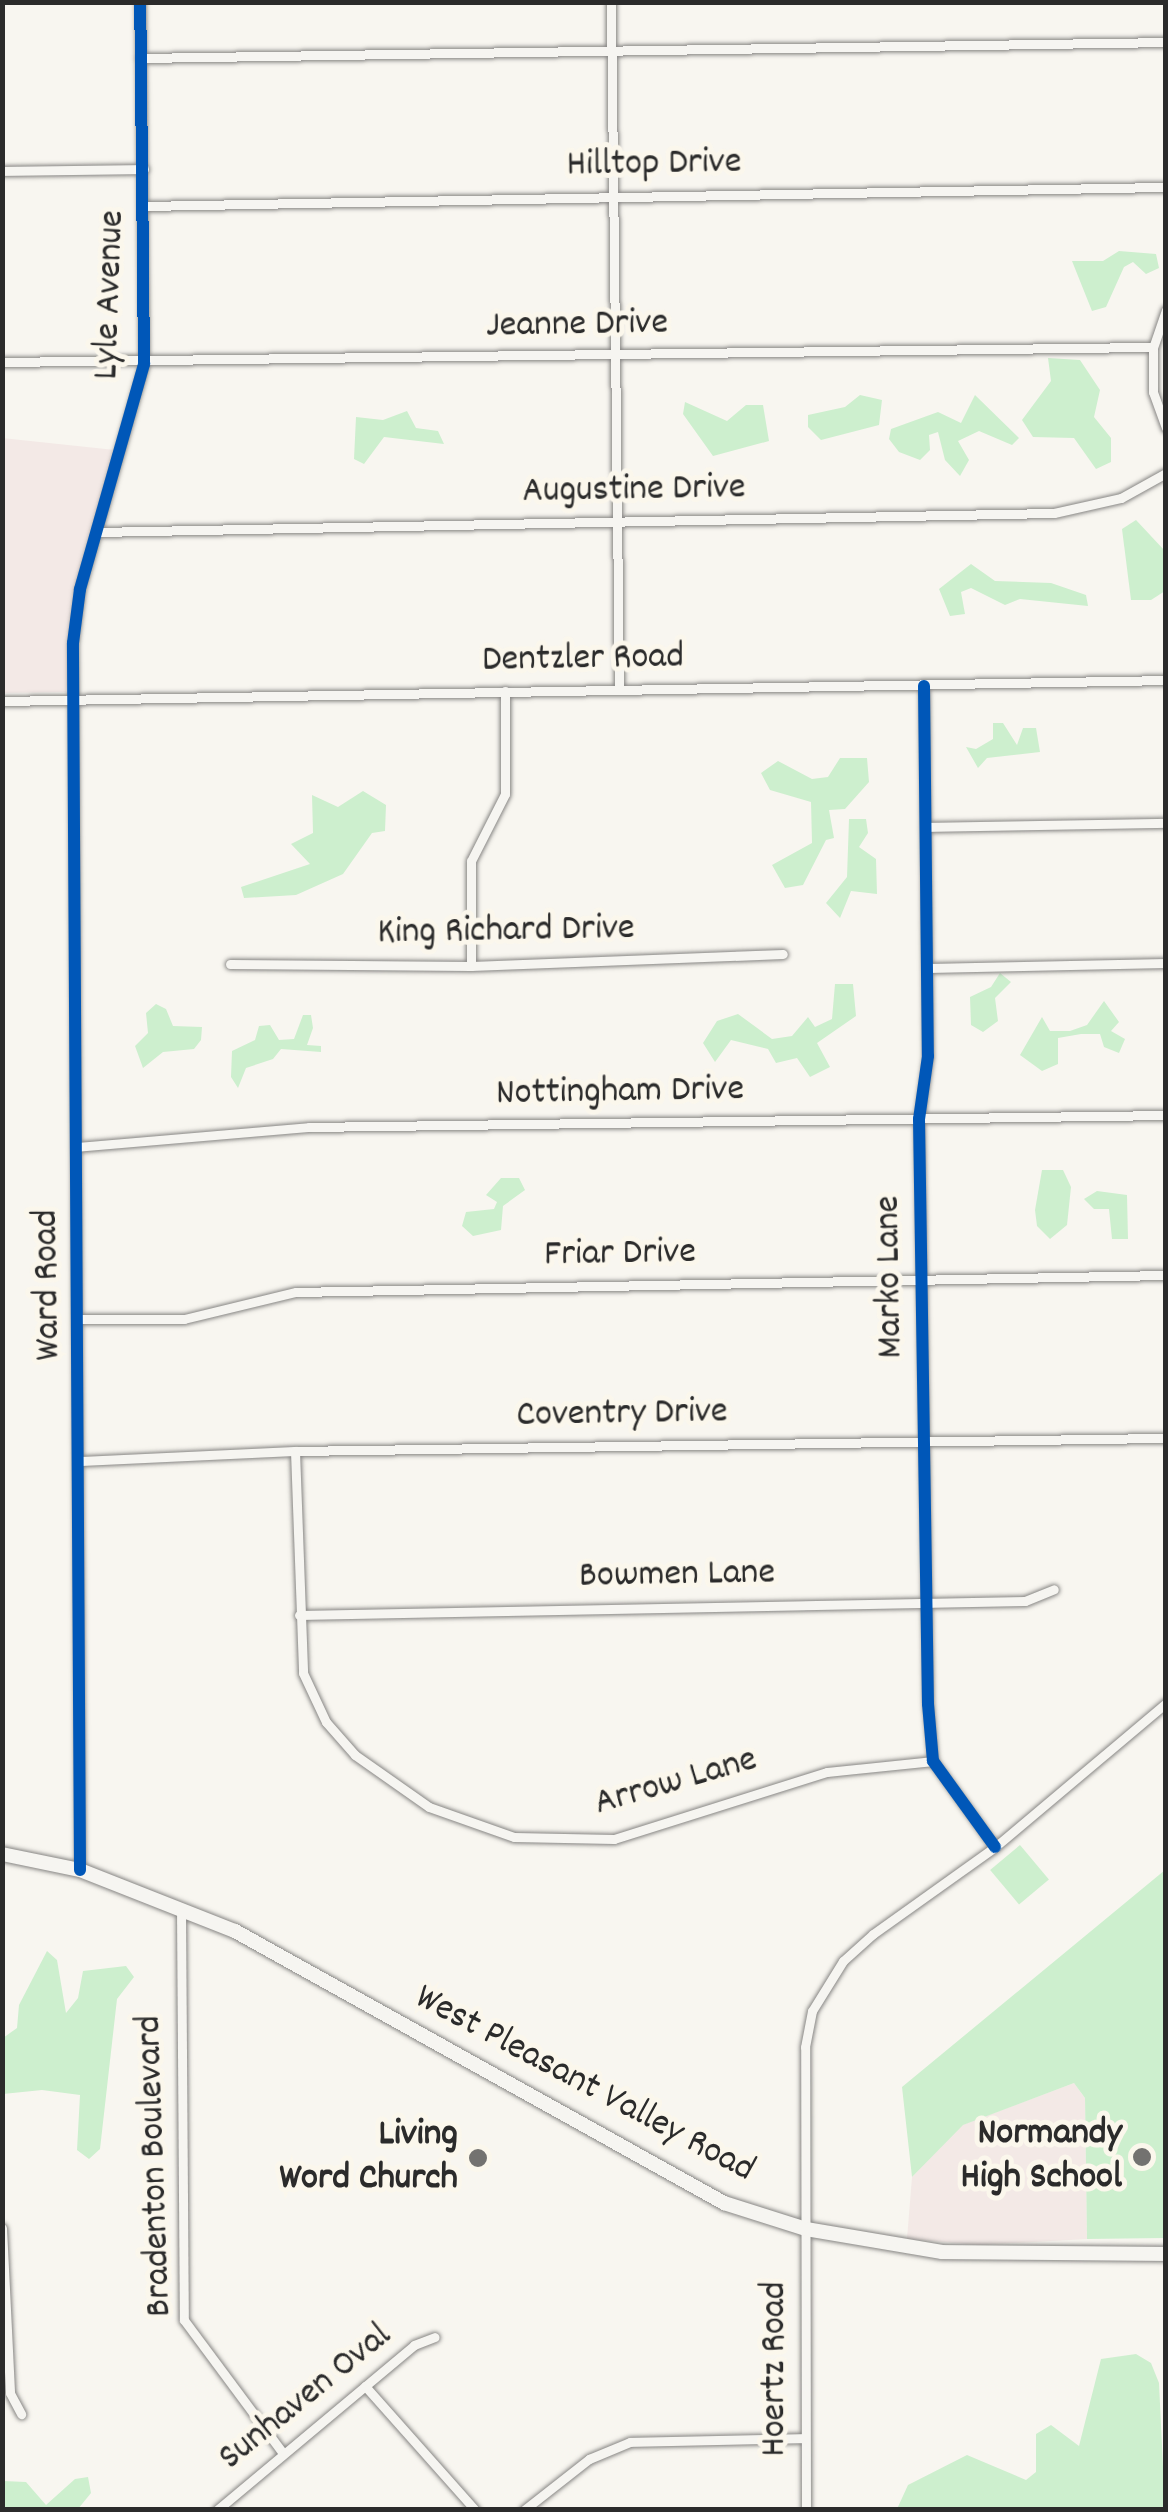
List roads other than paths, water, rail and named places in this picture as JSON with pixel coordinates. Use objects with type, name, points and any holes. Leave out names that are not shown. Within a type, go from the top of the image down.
[{"type":"main road","name":"West Pleasant Valley Road","points":[[2,1854],[80,1870],[235,1930],[613,2146],[724,2203],[806,2229],[952,2253],[1166,2254]]},
{"type":"street","name":"Lyle Avenue","points":[[73,700],[80,589],[144,364],[140,2]]},
{"type":"street","points":[[610,2],[619,688]]},
{"type":"street","points":[[140,58],[1166,42]]},
{"type":"street","points":[[2,170],[144,169]]},
{"type":"street","name":"Hilltop Drive","points":[[144,206],[1166,187]]},
{"type":"street","points":[[1166,310],[1153,346],[1153,392],[1166,428]]},
{"type":"street","name":"Jeanne Drive","points":[[2,362],[144,364],[1153,346]]},
{"type":"street","name":"Augustine Drive","points":[[97,532],[1054,513],[1120,498],[1166,473]]},
{"type":"street","name":"Dentzler Road","points":[[2,701],[1166,680]]},
{"type":"street","name":"Marko Lane","points":[[924,686],[928,968],[920,1119],[921,1278],[926,1601],[933,1760]]},
{"type":"street","points":[[471,966],[471,862],[505,794],[505,691]]},
{"type":"street","name":"Ward Road","points":[[73,700],[80,1319],[80,1870]]},
{"type":"street","points":[[926,827],[1166,824]]},
{"type":"street","name":"King Richard Drive","points":[[230,964],[471,966],[783,954]]},
{"type":"street","points":[[928,968],[1166,963]]},
{"type":"street","name":"Nottingham Drive","points":[[76,1147],[309,1127],[1166,1114]]},
{"type":"street","name":"Friar Drive","points":[[80,1319],[184,1319],[296,1292],[1166,1275]]},
{"type":"street","name":"Coventry Drive","points":[[80,1462],[295,1451],[1166,1438]]},
{"type":"street","name":"Arrow Lane","points":[[295,1451],[303,1674],[326,1722],[355,1755],[429,1807],[514,1837],[614,1838],[827,1772],[933,1760]]},
{"type":"street","name":"Bowmen Lane","points":[[299,1614],[1025,1601],[1054,1589]]},
{"type":"street","name":"Hoertz Road","points":[[806,2510],[805,2047],[812,2011],[842,1961],[996,1846],[1166,1703]]},
{"type":"street","points":[[933,1760],[996,1846]]},
{"type":"street","name":"Bradenton Boulevard","points":[[181,1907],[184,2320],[282,2452]]},
{"type":"street","points":[[2,2228],[10,2394],[21,2414]]},
{"type":"street","name":"Sunhaven Oval","points":[[218,2510],[282,2452],[414,2345],[435,2338]]},
{"type":"street","points":[[366,2386],[474,2510]]},
{"type":"street","points":[[524,2510],[589,2458],[630,2442],[805,2438]]},
{"type":"place","name":"Normandy High School","points":[[1142,2157]]},
{"type":"place","name":"Living Word Church","points":[[478,2158]]}]
